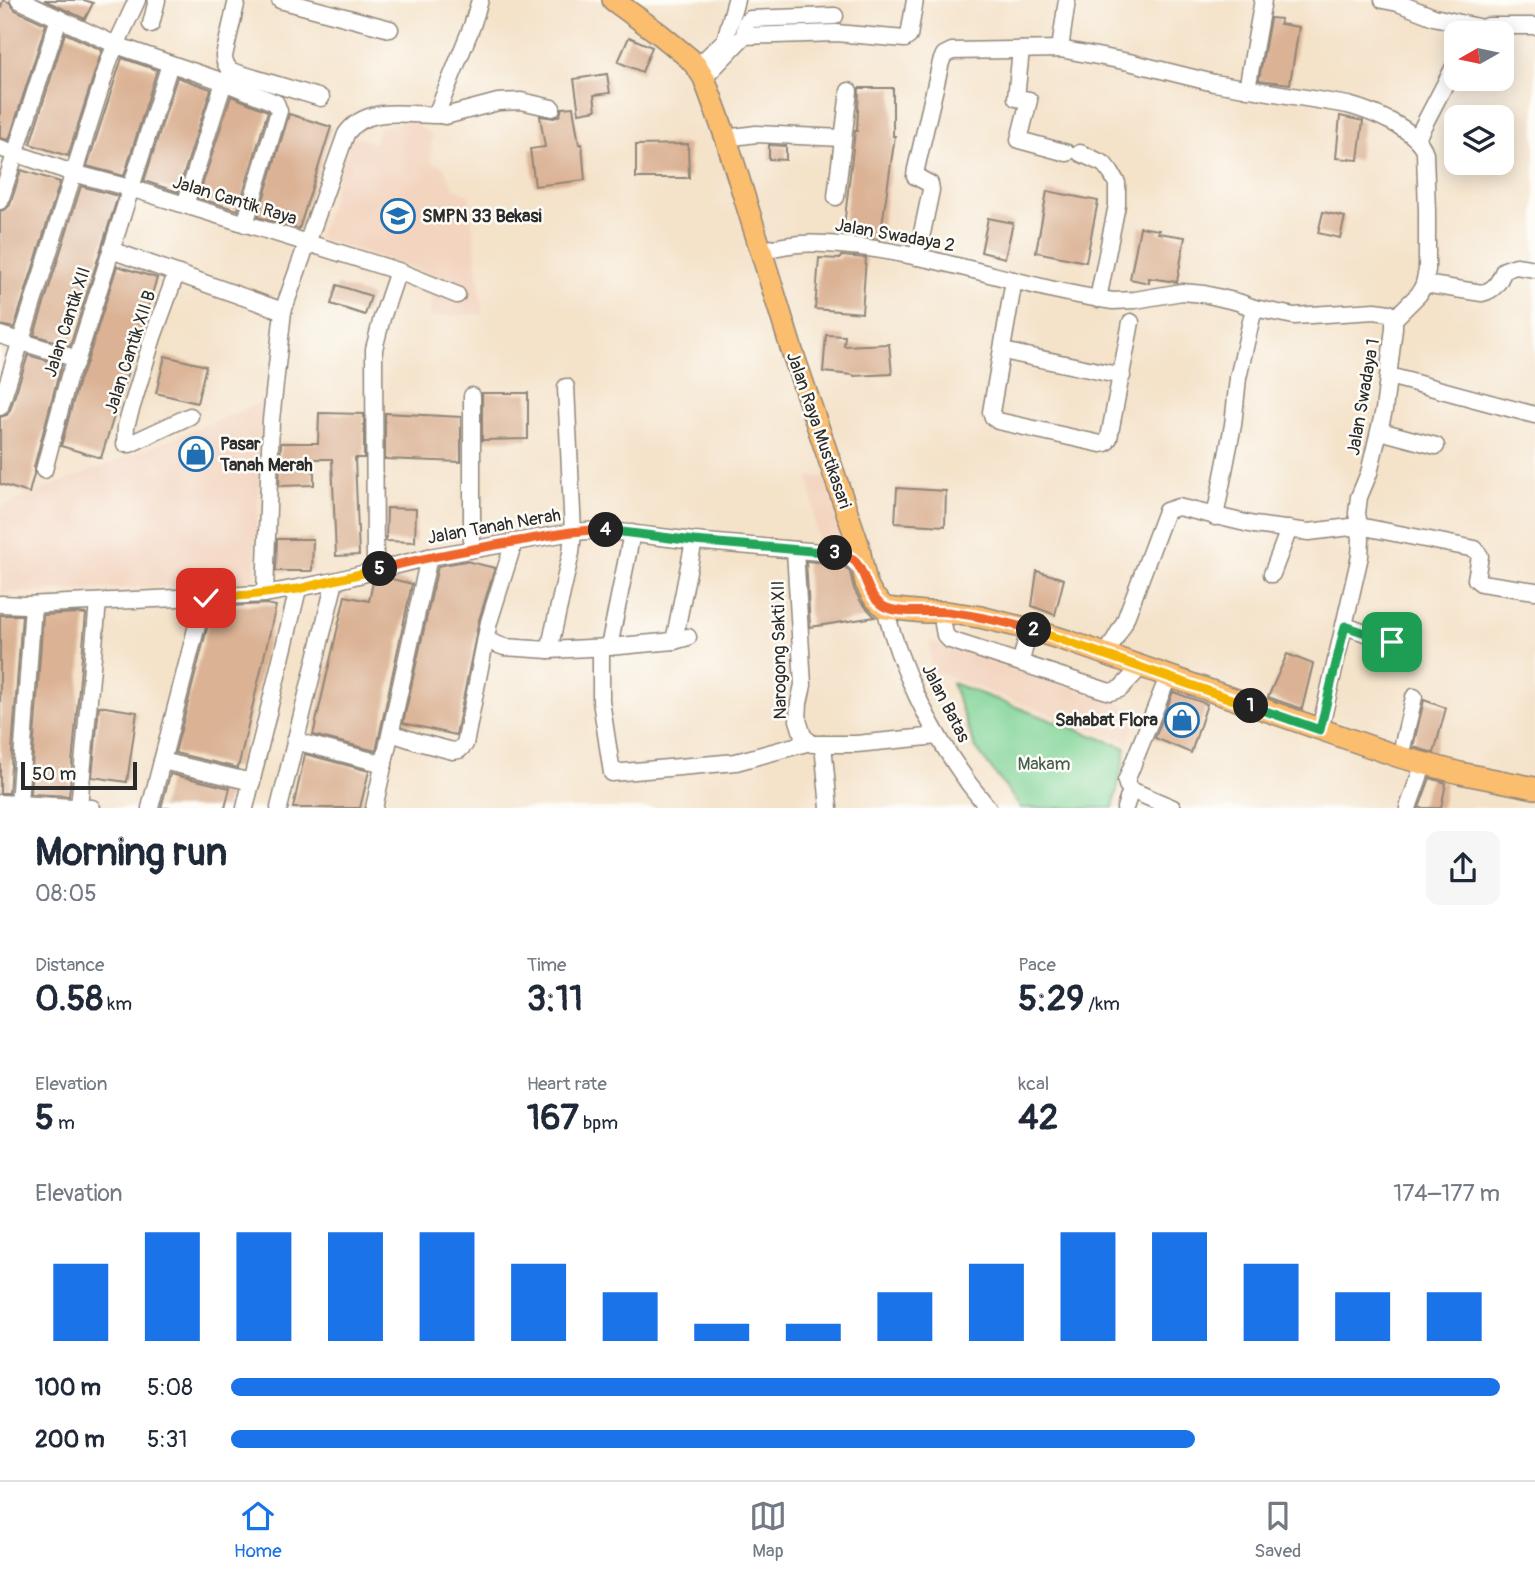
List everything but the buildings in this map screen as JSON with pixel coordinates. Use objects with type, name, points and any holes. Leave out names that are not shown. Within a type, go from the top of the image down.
[{"type":"main road","name":"Jalan Raya Mustikasari","points":[[613,0],[661,35],[700,73],[726,138],[793,354],[858,544],[866,583],[873,596],[885,608]]},
{"type":"main road","points":[[885,608],[980,617],[1029,629],[1399,757],[1460,774],[1535,788]]},
{"type":"street","points":[[19,0],[116,45],[276,103],[279,109],[245,223]]},
{"type":"street","points":[[0,407],[116,45],[137,0]]},
{"type":"street","points":[[151,24],[157,0]]},
{"type":"street","points":[[237,0],[224,56],[228,68],[321,98]]},
{"type":"street","points":[[280,0],[390,29]]},
{"type":"street","points":[[440,115],[438,110],[480,0]]},
{"type":"street","points":[[700,73],[725,40],[736,0]]},
{"type":"street","points":[[700,73],[744,36],[836,33],[891,39],[907,38],[915,0]]},
{"type":"street","points":[[1060,50],[1067,0]]},
{"type":"street","points":[[1247,89],[1263,0]]},
{"type":"street","points":[[1383,0],[1449,21]]},
{"type":"street","points":[[744,36],[746,23],[752,18],[836,8],[836,33]]},
{"type":"street","points":[[0,201],[7,150],[59,18]]},
{"type":"street","points":[[1514,25],[1535,26]]},
{"type":"street","points":[[1021,50],[1016,98],[1029,100],[1019,139],[1104,164],[1117,183],[1117,205],[1098,299]]},
{"type":"street","points":[[917,257],[932,190],[930,184],[915,176],[944,55],[951,51],[1060,50],[1129,61],[1214,83],[1326,101],[1368,111],[1417,138],[1423,147],[1426,169],[1427,270],[1419,294],[1394,319]]},
{"type":"street","name":"Jalan Cantik XII","points":[[44,470],[69,376],[170,64]]},
{"type":"street","points":[[185,205],[224,82]]},
{"type":"street","points":[[1417,138],[1444,86]]},
{"type":"street","points":[[836,197],[849,91]]},
{"type":"street","points":[[265,594],[271,420],[283,311],[346,134],[361,120],[378,114],[445,117],[498,102],[521,101],[552,108]]},
{"type":"street","points":[[726,138],[756,134],[842,138]]},
{"type":"street","name":"Jalan Cantik Raya","points":[[7,150],[73,173],[398,271],[457,295]]},
{"type":"street","name":"Jalan Swadaya 2","points":[[761,251],[788,244],[820,242],[886,250],[1018,280]]},
{"type":"street","points":[[111,250],[283,311]]},
{"type":"street","points":[[1424,284],[1482,293],[1497,285],[1504,270],[1516,266],[1535,269]]},
{"type":"street","points":[[375,570],[374,349],[398,271]]},
{"type":"street","name":"Jalan Cantik XII B","points":[[176,274],[153,337],[126,426],[125,443],[130,444],[190,416]]},
{"type":"street","points":[[1018,280],[991,412],[998,421],[1106,443],[1132,322]]},
{"type":"street","name":"Jalan Swadaya 1","points":[[1018,280],[1113,301],[1182,292],[1204,294],[1294,316],[1375,311],[1389,313],[1394,319],[1389,376],[1380,431],[1369,473],[1359,497],[1357,513],[1361,539],[1360,556],[1320,730]]},
{"type":"street","points":[[1215,517],[1233,425],[1238,377],[1254,308]]},
{"type":"street","points":[[0,335],[76,359]]},
{"type":"street","points":[[1003,351],[1122,376]]},
{"type":"street","points":[[1389,376],[1535,415]]},
{"type":"street","points":[[549,650],[571,553],[573,532],[566,387]]},
{"type":"street","points":[[472,396],[472,549]]},
{"type":"street","points":[[1380,431],[1436,446]]},
{"type":"street","points":[[1106,655],[1124,623],[1166,511],[1178,507],[1254,525],[1309,531],[1359,526],[1475,549],[1480,556],[1476,579],[1481,583],[1533,585]]},
{"type":"street","points":[[1272,574],[1289,529]]},
{"type":"street","name":"Jalan Tanah Nerah","points":[[0,604],[33,605],[265,594],[335,581],[429,557],[573,532],[602,530],[842,554],[851,558],[862,569]]},
{"type":"street","points":[[632,533],[605,647],[601,701],[612,774],[736,762],[817,743],[856,744],[938,736]]},
{"type":"street","points":[[485,640],[504,648],[549,650],[681,639],[694,541]]},
{"type":"street","points":[[391,733],[453,751],[459,750],[465,744],[489,622],[514,542]]},
{"type":"street","name":"Narogong Sakti XII","points":[[795,550],[803,685],[798,719],[803,736],[817,743],[829,808]]},
{"type":"street","points":[[374,808],[429,557]]},
{"type":"street","points":[[279,808],[335,581]]},
{"type":"street","points":[[245,808],[298,589]]},
{"type":"street","points":[[150,808],[206,598]]},
{"type":"street","points":[[0,803],[86,808],[98,601]]},
{"type":"street","points":[[19,804],[33,605]]},
{"type":"street","name":"Jalan Batas","points":[[885,608],[908,673],[938,736],[965,779],[988,808]]},
{"type":"street","points":[[945,612],[944,635],[950,639],[1110,692],[1120,689],[1141,667]]},
{"type":"street","points":[[1345,626],[1392,642]]},
{"type":"street","points":[[1021,661],[1029,629]]},
{"type":"street","points":[[1168,677],[1126,780],[1131,790],[1173,808]]},
{"type":"street","points":[[1399,757],[1414,698]]},
{"type":"street","points":[[295,741],[384,764]]},
{"type":"street","points":[[162,761],[252,782]]},
{"type":"street","points":[[1408,808],[1424,763]]},
{"type":"street","points":[[1125,808],[1131,790]]},
{"type":"shaded area","name":"SMPN 33 Bekasi","points":[[410,120],[432,135],[431,162],[444,167],[453,187],[469,195],[483,314],[430,317],[431,285],[428,273],[319,238],[351,135],[375,143],[380,128]]},
{"type":"shaded area","name":"Pasar Tanah Merah","points":[[263,402],[254,583],[0,593],[0,507]]},
{"type":"shaded area","points":[[809,477],[831,477],[852,542],[844,548],[818,546]]},
{"type":"shaded area","points":[[930,641],[1139,710],[1128,743],[930,670]]},
{"type":"green space","name":"Makam","points":[[952,683],[1126,748],[1113,808],[1021,808],[975,747]]},
{"type":"place","name":"SMPN 33 Bekasi","points":[[398,216]]},
{"type":"place","name":"Pasar Tanah Merah","points":[[196,454]]},
{"type":"place","name":"Sahabat Flora","points":[[1182,720]]},
{"type":"route","points":[[206,598],[298,589],[429,557],[573,532],[602,530],[842,554],[851,558],[862,569],[873,596],[885,608],[980,617],[1029,629],[1320,730],[1345,626],[1392,642]]}]
